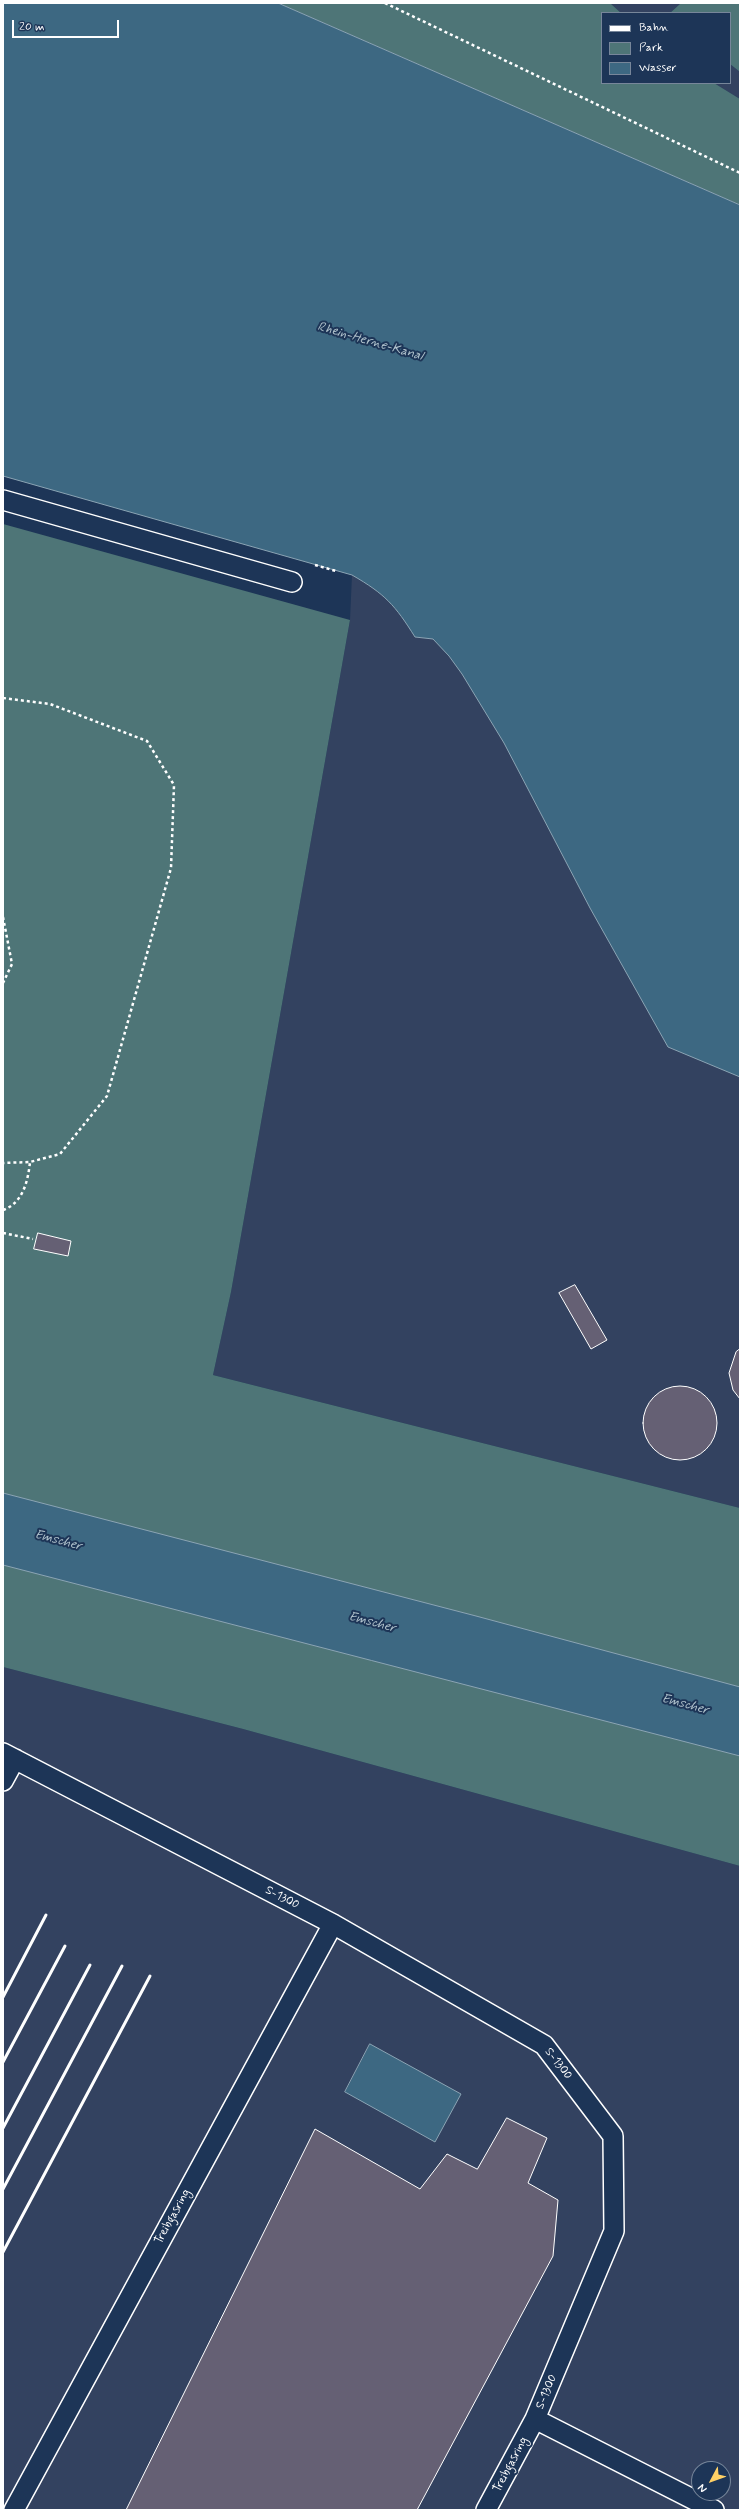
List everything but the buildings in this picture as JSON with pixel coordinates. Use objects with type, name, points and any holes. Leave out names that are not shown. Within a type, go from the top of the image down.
[{"type":"lane","points":[[3,500],[292,582]]},
{"type":"lane","points":[[3,1781],[9,1756]]},
{"type":"lane","name":"S-1300","points":[[9,1756],[333,1924],[544,2045],[613,2136],[614,2231],[535,2419],[714,2510]]},
{"type":"lane","name":"Treibgasring","points":[[14,2510],[333,1924]]},
{"type":"lane","name":"Treibgasring","points":[[486,2510],[535,2419]]},
{"type":"path","points":[[385,3],[740,173]]},
{"type":"path","points":[[3,698],[50,704],[147,741],[174,786],[171,868],[107,1096],[60,1154],[30,1162],[3,1163]]},
{"type":"path","points":[[3,917],[12,964],[3,983]]},
{"type":"path","points":[[3,1210],[10,1208],[24,1190],[28,1180],[30,1162]]},
{"type":"path","points":[[3,1233],[33,1239]]},
{"type":"shaded area","points":[[610,3],[681,3],[671,12],[620,12]]},
{"type":"shaded area","points":[[731,65],[740,72],[740,99],[716,84],[731,84]]},
{"type":"shaded area","points":[[352,575],[740,675],[740,1508],[213,1375],[231,1292],[350,620]]},
{"type":"shaded area","points":[[3,1667],[243,1729],[740,1866],[740,2510],[3,2510]]},
{"type":"green space","points":[[278,3],[610,3],[620,12],[601,12],[601,84],[716,84],[740,99],[740,205]]},
{"type":"green space","points":[[681,3],[740,3],[740,72],[731,65],[731,12],[671,12]]},
{"type":"green space","points":[[3,524],[350,620],[231,1292],[213,1375],[740,1508],[740,1866],[243,1729],[3,1667]]},
{"type":"water","name":"Rhein-Herne-Kanal","points":[[3,3],[278,3],[740,205],[740,1077],[668,1047],[590,908],[504,743],[462,674],[449,656],[433,639],[415,637],[395,608],[373,588],[352,575],[3,476]]},
{"type":"water","name":"Emscher","points":[[3,1493],[476,1616],[740,1687],[740,1756],[3,1565]]},
{"type":"water","points":[[370,2044],[461,2094],[435,2142],[345,2092]]},
{"type":"railway","points":[[3,1997],[46,1915]]},
{"type":"railway","points":[[3,2062],[65,1946]]},
{"type":"railway","points":[[3,2128],[90,1965]]},
{"type":"railway","points":[[3,2189],[122,1966]]},
{"type":"railway","points":[[3,2252],[150,1976]]}]
